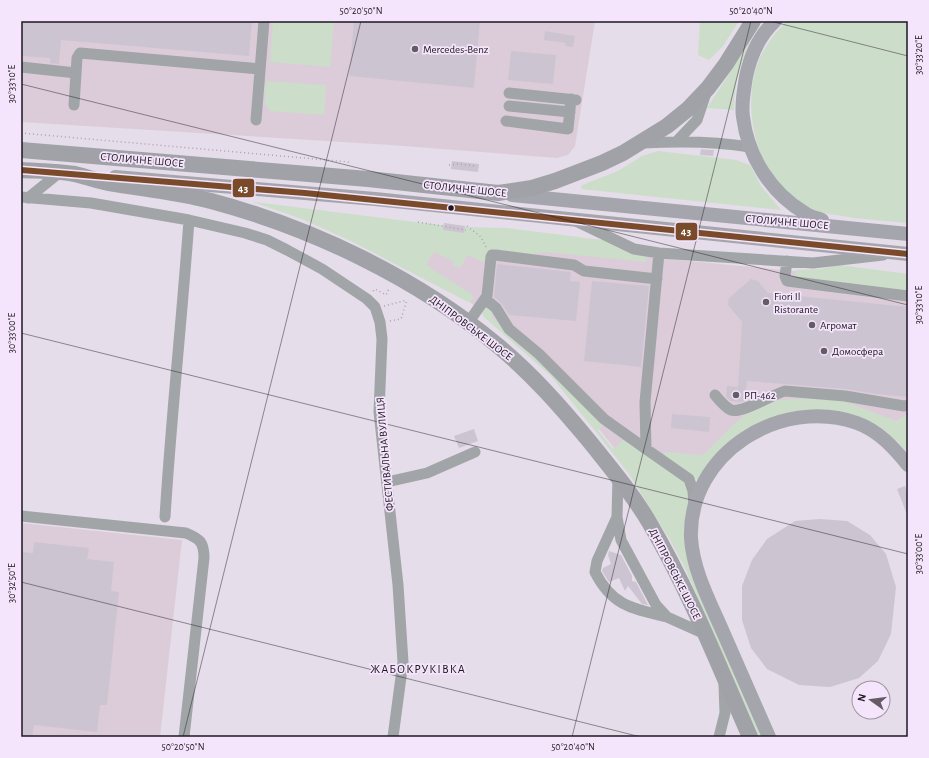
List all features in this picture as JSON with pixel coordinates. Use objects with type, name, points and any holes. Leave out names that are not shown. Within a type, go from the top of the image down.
[{"type":"highway","points":[[498,193],[532,188],[577,173],[623,153],[667,126],[688,109],[708,88],[726,64],[753,21]]},
{"type":"highway","name":"СТОЛИЧНЕ ШОСЕ","points":[[21,150],[368,179],[498,193]]},
{"type":"highway","name":"СТОЛИЧНЕ ШОСЕ","points":[[21,170],[67,174]]},
{"type":"highway","name":"ДНІПРОВСЬКЕ ШОСЕ","points":[[67,174],[108,183],[162,190],[203,199],[266,217],[317,237],[362,258],[436,300],[496,344],[538,382],[557,402],[618,477],[648,520],[683,585],[750,737]]},
{"type":"main road","points":[[775,21],[759,40],[749,64],[743,93],[742,116],[750,147],[761,169],[778,193],[806,214],[842,227]]},
{"type":"main road","name":"СТОЛИЧНЕ ШОСЕ","points":[[67,174],[305,193],[905,253]]},
{"type":"main road","name":"СТОЛИЧНЕ ШОСЕ","points":[[498,193],[908,234]]},
{"type":"main road","name":"ДНІПРОВСЬКЕ ШОСЕ","points":[[770,737],[699,575],[695,560],[691,537],[694,512],[698,497],[705,481],[712,468],[731,448],[769,425],[791,419],[822,416],[834,417],[858,423],[875,432],[893,447],[908,465]]},
{"type":"street","points":[[256,120],[264,21]]},
{"type":"street","points":[[74,105],[76,73],[78,56],[80,53],[260,69]]},
{"type":"street","points":[[21,68],[76,73]]},
{"type":"street","points":[[677,141],[697,120],[708,88]]},
{"type":"street","points":[[506,122],[568,129],[570,112],[574,100],[509,93]]},
{"type":"street","points":[[509,106],[570,112]]},
{"type":"street","points":[[640,143],[677,141],[750,147]]},
{"type":"street","points":[[24,197],[67,174]]},
{"type":"street","points":[[24,197],[91,203],[189,220],[245,232],[280,247],[322,269],[367,299],[375,307]]},
{"type":"street","points":[[574,219],[634,249],[659,252],[823,262],[905,253]]},
{"type":"street","points":[[165,517],[175,375],[184,294],[189,220]]},
{"type":"street","points":[[646,449],[645,402],[659,252]]},
{"type":"street","points":[[468,323],[487,296],[492,255],[574,265],[584,271],[657,279]]},
{"type":"street","points":[[787,261],[785,276],[787,281],[908,296]]},
{"type":"street","points":[[484,301],[490,303],[496,308],[509,329],[538,354],[604,419],[689,479],[693,491],[694,512]]},
{"type":"street","name":"ФЕСТИВАЛЬНА ВУЛИЦЯ","points":[[375,307],[380,322],[382,338],[380,412],[398,585],[403,662],[393,737]]},
{"type":"street","points":[[714,395],[726,407],[733,410],[741,410],[777,393],[785,391],[845,396],[904,406],[908,405]]},
{"type":"street","points":[[387,482],[427,473],[475,452]]},
{"type":"street","points":[[618,477],[617,517],[622,540],[656,605],[668,617]]},
{"type":"street","points":[[21,516],[186,533],[196,537],[201,542],[204,549],[204,558],[184,737]]},
{"type":"street","points":[[617,517],[597,561],[595,572],[607,592],[629,607],[668,617],[705,634]]},
{"type":"street","points":[[719,737],[725,712],[724,678]]},
{"type":"path","points":[[21,134],[349,162]]},
{"type":"path","points":[[449,165],[459,164],[474,166]]},
{"type":"path","points":[[418,222],[466,230]]},
{"type":"path","points":[[467,226],[481,237],[492,255]]},
{"type":"path","points":[[375,289],[386,295],[389,289]]},
{"type":"path","points":[[375,307],[408,300],[401,319],[392,321]]},
{"type":"shaded area","points":[[21,21],[595,21],[575,146],[568,155],[557,158],[391,145],[21,122]]},
{"type":"shaded area","points":[[436,229],[536,246],[823,274],[908,288],[908,414],[897,421],[830,404],[729,436],[665,511],[582,408],[548,371],[488,316],[422,266]]},
{"type":"shaded area","points":[[21,523],[182,540],[160,737],[21,737]]},
{"type":"green space","points":[[273,21],[334,21],[330,67],[270,62]]},
{"type":"green space","points":[[700,21],[739,21],[723,46],[709,60],[698,55]]},
{"type":"green space","points":[[787,21],[908,21],[908,223],[854,218],[817,211],[805,205],[789,193],[780,185],[769,170],[762,157],[754,129],[751,99],[752,85],[760,58],[772,38]]},
{"type":"green space","points":[[751,40],[738,74],[734,110],[707,108]]},
{"type":"green space","points":[[266,81],[326,85],[324,115],[271,111],[265,102]]},
{"type":"green space","points":[[658,151],[736,160],[750,165],[761,186],[781,210],[581,189],[582,185],[618,171],[642,156]]},
{"type":"green space","points":[[253,202],[455,227],[506,228],[610,241],[647,255],[646,262],[544,252],[529,255],[496,249],[490,250],[486,254],[484,262],[467,255],[462,266],[457,267],[453,265],[453,261],[434,252],[426,265],[473,295],[474,298],[468,302],[351,241],[302,219]]},
{"type":"green space","points":[[839,265],[908,274],[908,291],[795,277],[796,270],[821,269]]},
{"type":"green space","points":[[486,307],[492,311],[492,317],[552,370],[603,425],[598,430],[613,449],[625,438],[686,484],[689,491],[687,536],[763,737],[758,737],[683,564],[670,540],[629,474],[551,376],[484,317],[482,313]]},
{"type":"green space","points":[[821,398],[840,400],[897,421],[908,414],[908,453],[898,442],[878,427],[837,412],[819,410],[790,413],[699,481],[664,456],[665,452],[703,455],[737,421],[753,409],[779,400]]},
{"type":"building","points":[[21,21],[252,21],[249,56],[61,40],[59,64],[50,63],[50,58],[21,56]]},
{"type":"building","name":"Mercedes-Benz","points":[[354,21],[480,21],[474,88],[349,76]]},
{"type":"building","points":[[545,31],[575,36],[573,47],[565,46],[566,43],[544,40]]},
{"type":"building","points":[[511,51],[556,55],[553,84],[508,80]]},
{"type":"building","points":[[701,149],[714,150],[713,156],[700,155]]},
{"type":"building","points":[[452,161],[479,164],[478,172],[451,169]]},
{"type":"building","points":[[444,223],[465,226],[464,233],[443,230]]},
{"type":"building","points":[[497,264],[571,272],[570,281],[580,282],[576,321],[509,315],[502,304],[494,297]]},
{"type":"building","name":"Домосфера","points":[[751,279],[758,281],[768,293],[908,307],[908,397],[846,389],[747,381],[745,401],[731,401],[726,397],[727,386],[738,387],[742,322],[728,305],[729,298]]},
{"type":"building","points":[[592,281],[649,286],[641,367],[584,361]]},
{"type":"building","points":[[672,414],[710,417],[709,432],[671,428]]},
{"type":"building","points":[[474,429],[478,441],[459,448],[454,436]]},
{"type":"building","points":[[905,486],[908,495],[908,517],[897,489]]},
{"type":"building","points":[[820,519],[847,521],[870,535],[886,554],[896,587],[891,634],[878,661],[859,678],[830,687],[799,685],[767,669],[751,648],[742,620],[742,586],[752,560],[767,539],[795,521]]},
{"type":"building","points":[[34,542],[89,548],[87,559],[114,562],[111,591],[119,592],[107,705],[100,705],[97,732],[34,725],[32,737],[21,737],[21,552],[33,553]]},
{"type":"building","points":[[609,551],[621,555],[632,576],[632,581],[636,582],[648,605],[642,604],[628,586],[625,591],[619,578],[609,582],[602,571],[603,568],[611,564],[608,555]]},
{"type":"transit line","name":"43","points":[[21,170],[305,193],[908,254]]},
{"type":"place","name":"Mercedes-Benz","points":[[415,49]]},
{"type":"place","name":"Fiori Il Ristorante","points":[[766,302]]},
{"type":"place","name":"Агромат","points":[[812,325]]},
{"type":"place","name":"Домосфера","points":[[824,351]]},
{"type":"place","name":"РП-462","points":[[736,395]]},
{"type":"district","name":"ЖАБОКРУКІВКА","points":[[418,669]]}]
